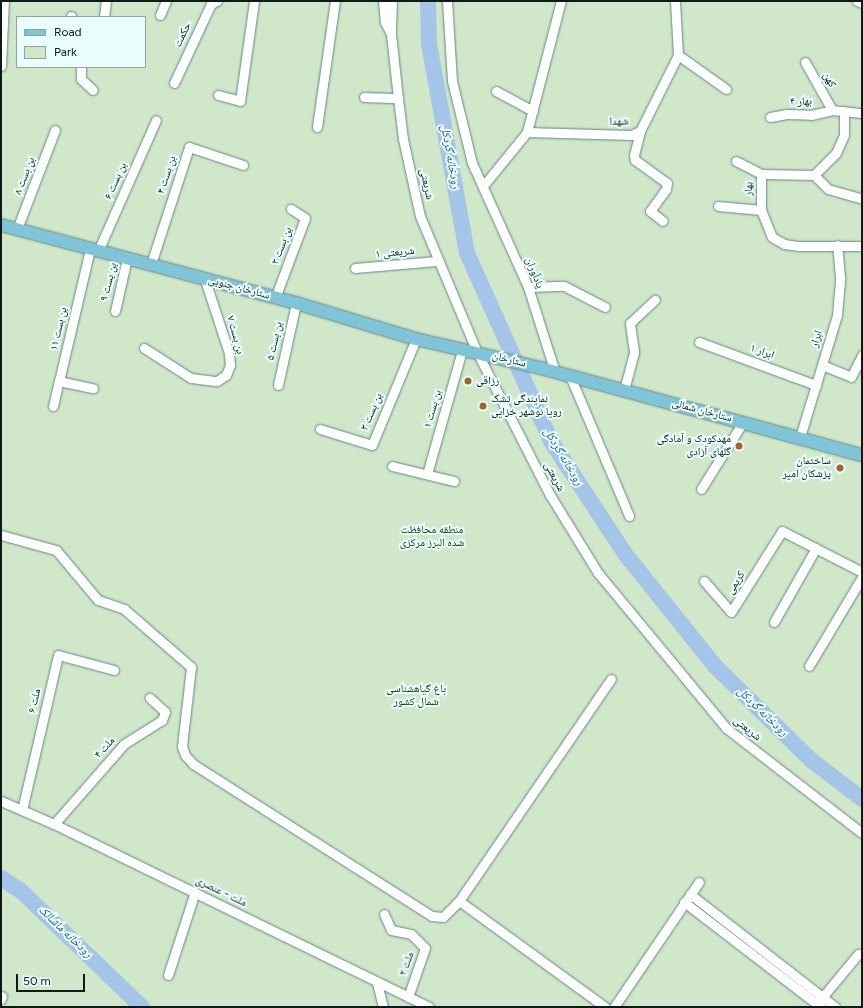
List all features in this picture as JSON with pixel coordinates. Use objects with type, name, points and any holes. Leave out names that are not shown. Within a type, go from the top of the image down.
[{"type":"main road","name":"ستارخان جنوبی","points":[[1,225],[296,303],[416,339],[477,352]]},
{"type":"main road","name":"ستارخان","points":[[477,352],[541,368]]},
{"type":"main road","name":"ستارخان شمالی","points":[[541,368],[862,455]]},
{"type":"street","points":[[1,66],[4,1]]},
{"type":"street","points":[[104,16],[106,1]]},
{"type":"street","points":[[160,15],[166,1]]},
{"type":"street","name":"حکمت","points":[[174,83],[211,4],[217,1]]},
{"type":"street","points":[[218,96],[240,100],[254,1]]},
{"type":"street","points":[[317,127],[335,1]]},
{"type":"street","points":[[383,1],[385,22],[391,34]]},
{"type":"street","points":[[391,34],[392,1]]},
{"type":"street","name":"یادآوران","points":[[447,1],[452,81],[472,163],[528,288],[555,372]]},
{"type":"street","points":[[483,186],[527,132],[561,1]]},
{"type":"street","name":"شهدا","points":[[527,132],[631,135],[640,131],[678,56],[675,1]]},
{"type":"street","points":[[857,1],[862,3]]},
{"type":"street","name":"شریعتی","points":[[391,34],[404,139],[420,216],[437,261],[477,352],[550,495],[598,572],[726,728],[862,833]]},
{"type":"street","points":[[678,56],[726,89]]},
{"type":"street","name":"کهن","points":[[804,62],[832,110]]},
{"type":"street","points":[[81,68],[81,79],[93,90]]},
{"type":"street","points":[[496,91],[533,111]]},
{"type":"street","points":[[364,97],[398,98]]},
{"type":"street","points":[[832,110],[862,113]]},
{"type":"street","name":"بهار ۴","points":[[770,117],[787,114],[811,116],[832,110]]},
{"type":"street","points":[[844,112],[844,135],[836,153],[814,175],[828,189],[862,198]]},
{"type":"street","name":"بن بست ۶","points":[[94,250],[156,120]]},
{"type":"street","name":"بن بست ۸","points":[[17,229],[55,130]]},
{"type":"street","points":[[640,131],[634,155],[635,160],[667,183],[666,189],[650,211],[663,222]]},
{"type":"street","name":"بن بست ۴","points":[[151,264],[189,147],[243,165]]},
{"type":"street","points":[[736,161],[761,174]]},
{"type":"street","name":"بهار","points":[[814,175],[761,174],[761,210],[772,237],[784,244],[862,246]]},
{"type":"street","points":[[718,206],[761,210]]},
{"type":"street","name":"بن بست ۲","points":[[275,298],[305,218],[291,209]]},
{"type":"street","name":"ابرار","points":[[800,437],[837,315],[840,277],[837,245]]},
{"type":"street","name":"بن بست ۱۱","points":[[53,406],[94,250]]},
{"type":"street","name":"بن بست ۹","points":[[115,311],[127,258]]},
{"type":"street","name":"شریعتی ۱","points":[[356,268],[437,261]]},
{"type":"street","name":"بن بست ۷","points":[[144,348],[191,378],[217,381],[226,375],[229,353],[205,280]]},
{"type":"street","points":[[528,288],[564,286],[604,307]]},
{"type":"street","points":[[624,390],[634,352],[630,323],[655,300]]},
{"type":"street","name":"بن بست ۵","points":[[278,385],[296,303]]},
{"type":"street","name":"بن بست ۳","points":[[320,429],[372,445],[416,339]]},
{"type":"street","name":"ابرار ۱","points":[[699,342],[816,385]]},
{"type":"street","name":"بن بست ۱","points":[[427,474],[462,350]]},
{"type":"street","points":[[822,365],[850,377],[862,355]]},
{"type":"street","points":[[570,376],[629,516]]},
{"type":"street","points":[[59,381],[93,388]]},
{"type":"street","points":[[701,489],[743,422]]},
{"type":"street","points":[[392,466],[454,481]]},
{"type":"street","name":"کریمی","points":[[704,581],[731,612],[782,531],[816,548]]},
{"type":"street","points":[[1,535],[56,550],[98,600],[124,609],[191,667],[182,746],[185,755],[193,764],[432,916],[443,917],[459,901],[611,679]]},
{"type":"street","points":[[774,622],[816,548],[862,572]]},
{"type":"street","points":[[809,666],[862,577]]},
{"type":"street","name":"ملت ۶","points":[[22,810],[58,655],[114,670]]},
{"type":"street","name":"ملت ۴","points":[[54,824],[124,744],[162,720],[166,712],[150,698]]},
{"type":"street","name":"ملت - عنصری","points":[[1,801],[54,824],[195,892],[377,983],[429,1007]]},
{"type":"street","points":[[614,1007],[699,882]]},
{"type":"street","points":[[168,975],[195,892]]},
{"type":"street","points":[[690,894],[819,1003]]},
{"type":"street","points":[[459,901],[605,1007]]},
{"type":"street","points":[[684,902],[819,1003],[835,1007]]},
{"type":"street","name":"ملت ۲","points":[[384,914],[391,930],[411,934],[426,948],[408,997]]},
{"type":"street","points":[[819,1003],[858,954]]},
{"type":"street","points":[[377,983],[383,1007]]},
{"type":"green space","name":"منطقه محافظت شده البرز مرکزی","points":[[1,1],[862,1],[862,1007],[1,1007]]},
{"type":"waterway","name":"رودخانه گردکل","points":[[428,1],[429,44],[467,253],[551,441],[626,555],[715,666],[811,760],[862,799]]},
{"type":"waterway","name":"رودخانه ماشالک","points":[[1,878],[21,891],[142,1007]]},
{"type":"place","name":"رزاقی","points":[[468,381]]},
{"type":"place","name":"نمایندگی تشک رویا نوشهر خزایی","points":[[483,406]]},
{"type":"place","name":"مهدکودک و آمادگی گلهای آزادی","points":[[739,446]]},
{"type":"place","name":"ساختمان پزشکان امیر","points":[[840,468]]},
{"type":"park label","name":"باغ گیاهشناسی شمال کشور","points":[[416,696]]}]
